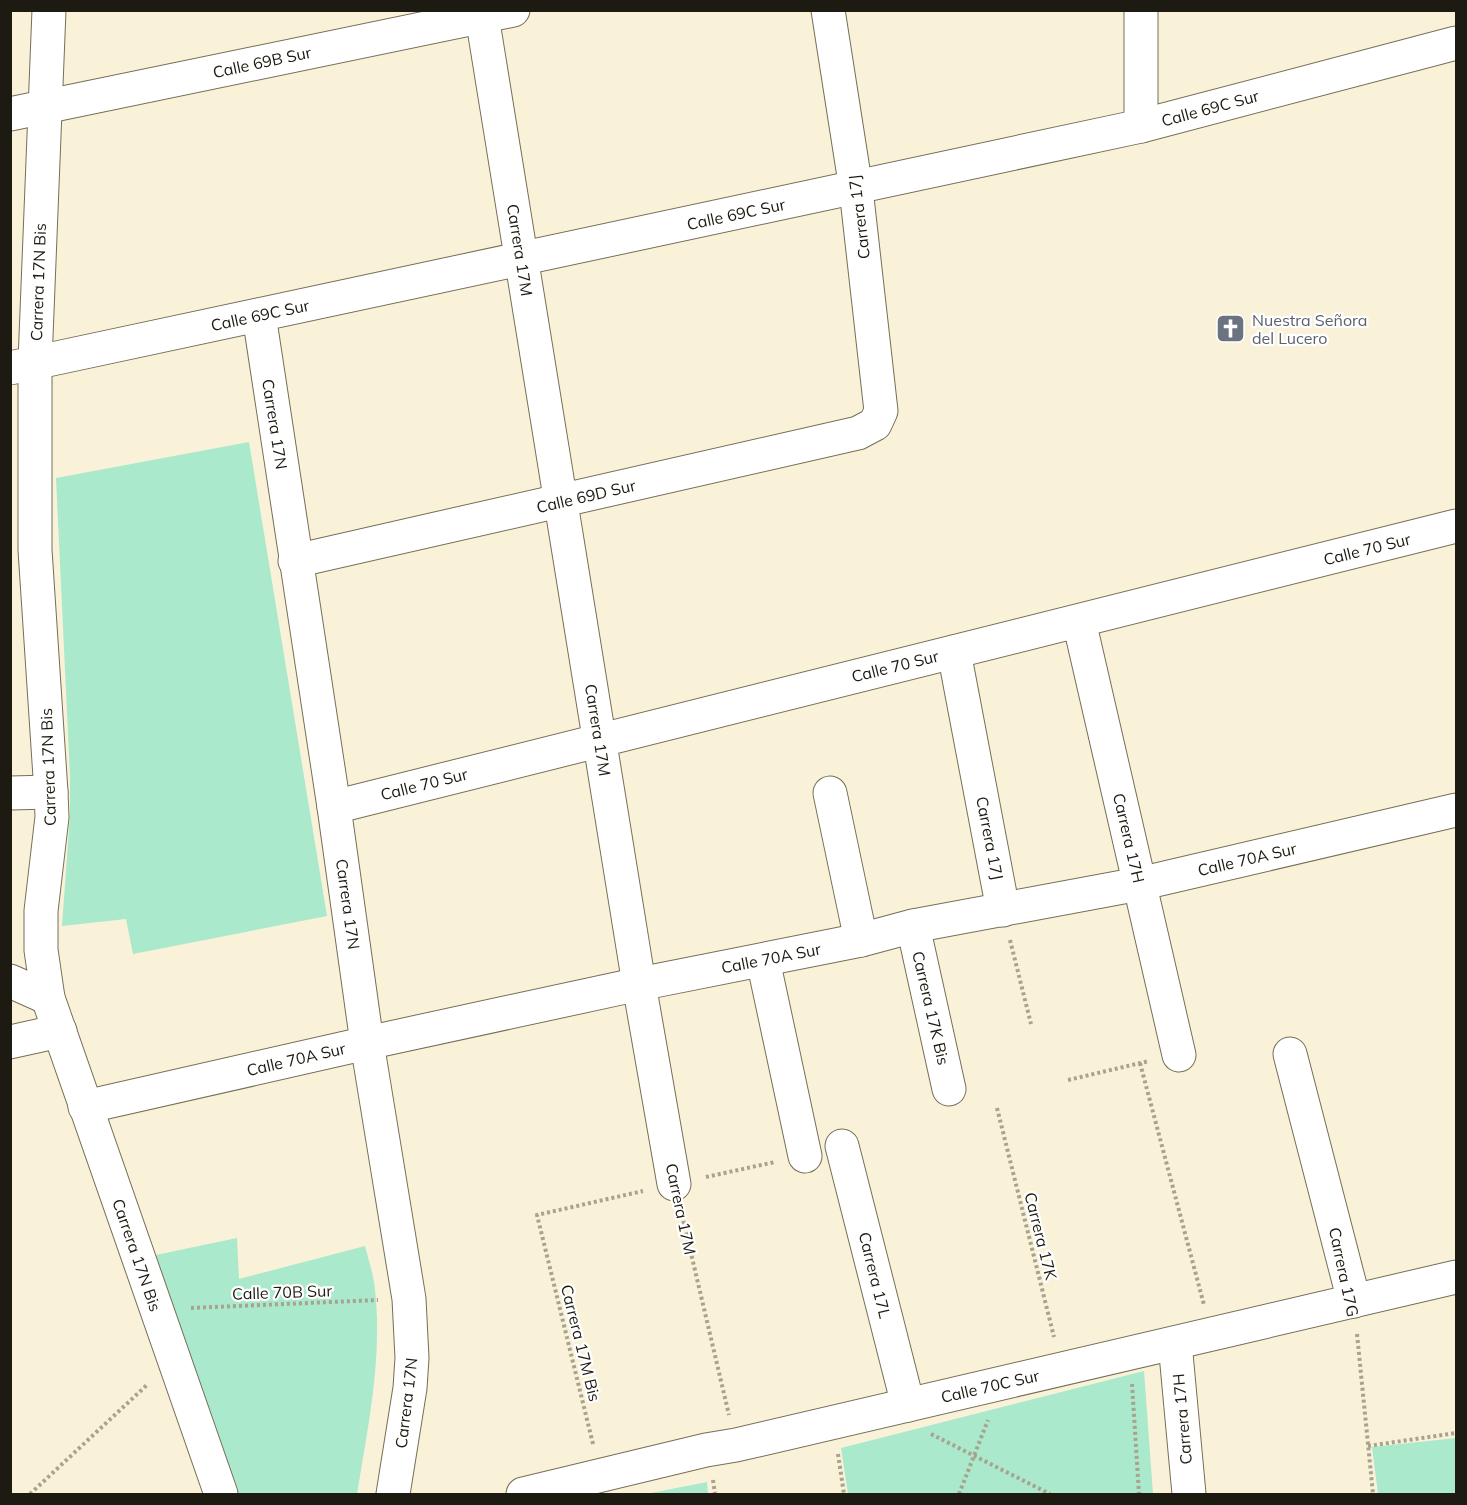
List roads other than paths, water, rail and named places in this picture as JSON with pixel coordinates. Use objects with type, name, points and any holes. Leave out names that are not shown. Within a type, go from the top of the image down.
[{"type":"street","name":"Carrera 17N Bis","points":[[49,10],[46,107],[23,365],[22,550],[52,817],[41,911],[41,950],[48,998],[221,1494]]},
{"type":"street","name":"Carrera 17J","points":[[828,10],[856,189],[880,411],[875,424]]},
{"type":"street","points":[[1141,10],[1141,126]]},
{"type":"street","name":"Calle 69B Sur","points":[[10,114],[492,13]]},
{"type":"street","name":"Carrera 17M","points":[[492,13],[522,260],[639,984],[674,1184]]},
{"type":"street","name":"Calle 69C Sur","points":[[23,365],[856,189],[1141,126],[1456,43]]},
{"type":"street","name":"Carrera 17N","points":[[259,315],[334,807],[367,1043],[409,1299],[412,1329],[410,1388],[393,1494]]},
{"type":"street","name":"Calle 69D Sur","points":[[296,561],[858,433],[875,424]]},
{"type":"street","name":"Calle 70 Sur","points":[[334,807],[1456,526]]},
{"type":"street","name":"Carrera 17H","points":[[1079,621],[1179,1054]]},
{"type":"street","name":"Carrera 17J","points":[[954,652],[1003,910]]},
{"type":"street","points":[[10,793],[51,792]]},
{"type":"street","points":[[830,793],[861,940]]},
{"type":"street","name":"Calle 70A Sur","points":[[85,1107],[639,984],[861,940],[913,926],[1139,884],[1456,810]]},
{"type":"street","name":"Carrera 17K Bis","points":[[913,926],[949,1089]]},
{"type":"street","points":[[763,960],[805,1156]]},
{"type":"street","points":[[10,981],[48,998]]},
{"type":"street","points":[[10,1042],[60,1031]]},
{"type":"street","name":"Carrera 17G","points":[[1290,1054],[1354,1301]]},
{"type":"street","name":"Carrera 17L","points":[[842,1146],[897,1407]]},
{"type":"street","name":"Calle 70C Sur","points":[[523,1494],[1456,1277]]},
{"type":"street","name":"Carrera 17H","points":[[1176,1343],[1188,1494]]},
{"type":"place","name":"Nuestra Señora del Lucero","points":[[1231,329]]}]
